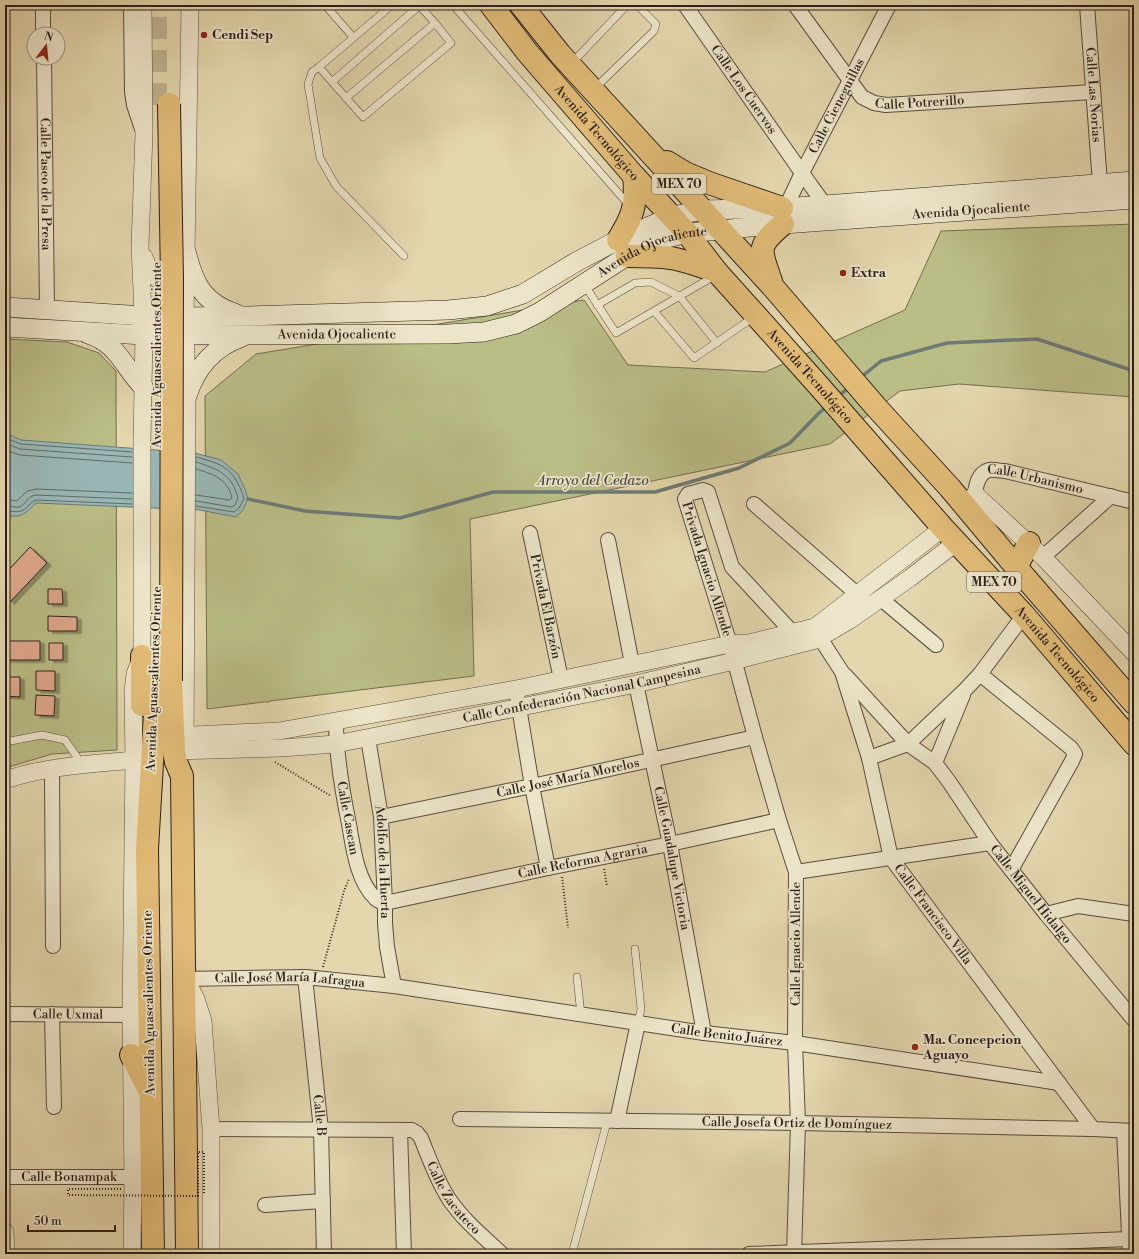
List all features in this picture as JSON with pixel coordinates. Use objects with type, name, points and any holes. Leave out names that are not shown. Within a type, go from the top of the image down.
[{"type":"main road","name":"Avenida Tecnológico","points":[[491,5],[527,52],[634,176],[673,216],[718,272],[950,535],[1024,615],[1134,744]]},
{"type":"main road","name":"Avenida Tecnológico","points":[[521,5],[593,90],[773,288],[876,407],[950,488],[1016,567],[1134,703]]},
{"type":"main road","name":"Avenida Aguascalientes Oriente","points":[[153,1254],[147,848],[164,680],[158,371],[162,104]]},
{"type":"main road","points":[[647,150],[684,173],[784,213],[763,246],[762,254],[773,288]]},
{"type":"main road","points":[[634,176],[636,193],[622,248],[654,256],[670,258],[718,272]]},
{"type":"main road","name":"Avenida Ojocaliente","points":[[185,326],[246,316],[448,310],[487,306],[523,294],[576,262],[622,248],[687,232],[719,229],[784,213],[825,205],[1134,181]]},
{"type":"main road","name":"Avenida Ojocaliente","points":[[185,326],[252,334],[448,334],[484,332],[516,324],[540,312],[584,284],[622,248],[673,216],[703,210],[784,213],[1134,199]]},
{"type":"main road","points":[[186,251],[194,278],[205,295],[212,302],[224,309],[246,316]]},
{"type":"main road","points":[[5,307],[144,316],[185,326]]},
{"type":"main road","points":[[5,327],[144,335],[185,326]]},
{"type":"main road","points":[[75,331],[94,336],[117,352],[135,378],[144,397]]},
{"type":"main road","points":[[187,402],[195,376],[208,358],[224,345],[233,340],[252,334]]},
{"type":"main road","points":[[950,488],[975,494]]},
{"type":"main road","points":[[1016,567],[1036,550]]},
{"type":"main road","points":[[142,656],[143,800],[147,848]]},
{"type":"main road","name":"Avenida Aguascalientes Oriente","points":[[164,680],[180,743],[176,762],[182,776],[187,1254]]},
{"type":"main road","points":[[1099,703],[1110,708],[1134,710]]},
{"type":"main road","points":[[131,1055],[151,1093]]},
{"type":"street","points":[[43,5],[43,26]]},
{"type":"street","name":"Avenida Aguascalientes Oriente","points":[[131,5],[132,92],[136,115],[144,133]]},
{"type":"street","name":"Avenida Aguascalientes Oriente","points":[[132,1254],[133,1177],[131,1015],[134,760],[133,692],[136,674],[142,656],[142,441],[144,397],[144,316],[140,247],[144,133],[143,5]]},
{"type":"street","name":"Avenida Aguascalientes Oriente","points":[[180,743],[186,520],[187,402],[185,326],[190,5]]},
{"type":"street","name":"Calle Los Cuervos","points":[[685,5],[825,205]]},
{"type":"street","name":"Calle Potrerillo","points":[[795,5],[862,98],[874,103],[886,105],[1093,92]]},
{"type":"street","name":"Calle Cieneguillas","points":[[784,213],[802,173],[889,5]]},
{"type":"street","name":"Calle Las Norias","points":[[1087,5],[1100,184]]},
{"type":"street","name":"Calle Paseo de la Presa","points":[[44,66],[47,309]]},
{"type":"street","points":[[140,247],[148,268],[160,281],[174,283],[186,276]]},
{"type":"street","points":[[144,397],[155,389],[166,386],[171,387],[180,393],[187,402]]},
{"type":"street","name":"Calle Urbanismo","points":[[975,494],[981,475],[989,470],[1005,471],[1134,502]]},
{"type":"street","name":"Privada Ignacio Allende","points":[[730,644],[685,499],[688,494],[703,490],[708,492],[732,567],[793,632]]},
{"type":"street","points":[[975,494],[1036,550],[1134,653]]},
{"type":"street","name":"Calle Urbanismo","points":[[1036,550],[1111,496]]},
{"type":"street","points":[[754,504],[870,599],[936,645]]},
{"type":"street","name":"Privada El Barzón","points":[[530,533],[561,679]]},
{"type":"street","name":"Calle Confederación Nacional Campesina","points":[[180,743],[251,748],[281,748],[336,744],[519,706],[636,684],[734,661],[817,632],[870,599],[950,535]]},
{"type":"street","name":"Calle Confederación Nacional Campesina","points":[[870,599],[950,535]]},
{"type":"street","points":[[608,540],[632,664]]},
{"type":"street","points":[[869,758],[908,744],[980,674],[1024,615]]},
{"type":"street","name":"Calle Confederación Nacional Campesina","points":[[180,743],[279,731],[516,688],[730,644],[749,643],[793,632],[817,632]]},
{"type":"street","name":"Calle Francisco Villa","points":[[817,632],[842,672],[869,758],[891,858],[1093,1129]]},
{"type":"street","name":"Calle Ignacio Allende","points":[[730,644],[779,820],[796,872],[795,1043],[798,1123],[794,1253]]},
{"type":"street","name":"Calle Miguel Hidalgo","points":[[842,672],[908,744],[935,763],[990,843],[1046,914],[1134,1020]]},
{"type":"street","points":[[980,674],[1071,748],[1075,754],[1072,762],[1011,870]]},
{"type":"street","name":"Calle Guadalupe Victoria","points":[[636,684],[670,844],[704,1033]]},
{"type":"street","points":[[516,688],[532,786],[554,867]]},
{"type":"street","points":[[935,763],[966,689]]},
{"type":"street","name":"Calle Cascan","points":[[336,721],[336,744],[356,863],[365,884],[375,899],[386,903]]},
{"type":"street","name":"Calle José María Morelos","points":[[381,817],[532,786],[755,737]]},
{"type":"street","name":"Adolfo de la Huerta","points":[[368,738],[381,817],[386,903],[385,923],[387,947],[394,986]]},
{"type":"street","points":[[5,780],[52,769],[134,760]]},
{"type":"street","points":[[52,769],[53,946]]},
{"type":"street","name":"Calle Reforma Agraria","points":[[386,903],[779,820]]},
{"type":"street","points":[[796,872],[990,843]]},
{"type":"street","points":[[1046,914],[1078,906],[1134,914]]},
{"type":"street","name":"Calle José María Lafragua","points":[[185,981],[305,977],[394,986]]},
{"type":"street","name":"Calle B","points":[[305,977],[321,1130],[324,1254]]},
{"type":"street","points":[[185,981],[196,999],[203,1020],[211,1129],[211,1254]]},
{"type":"street","name":"Calle Benito Juárez","points":[[394,986],[704,1033],[795,1043],[1059,1083]]},
{"type":"street","name":"Calle Uxmal","points":[[5,1014],[131,1015]]},
{"type":"street","points":[[52,1014],[54,1107]]},
{"type":"street","points":[[612,1121],[638,1023]]},
{"type":"street","name":"Calle Josefa Ortiz de Domínguez","points":[[460,1119],[798,1123],[1129,1131]]},
{"type":"street","points":[[211,1129],[400,1130],[404,1254]]},
{"type":"street","name":"Calle Zacateco","points":[[400,1130],[412,1130],[417,1133],[449,1199],[466,1219],[502,1254]]},
{"type":"street","points":[[1129,1131],[1130,1254]]},
{"type":"street","name":"Calle Bonampak","points":[[5,1177],[133,1177]]},
{"type":"street","points":[[265,1205],[323,1201]]},
{"type":"street","points":[[749,1254],[1129,1239]]},
{"type":"lane","points":[[325,5],[332,9],[353,37]]},
{"type":"lane","points":[[392,5],[312,72],[308,84],[320,158],[336,186],[404,256]]},
{"type":"lane","points":[[319,67],[332,82],[346,98],[363,117],[451,43],[419,5],[332,82]]},
{"type":"lane","points":[[453,5],[633,209]]},
{"type":"lane","points":[[570,64],[627,5]]},
{"type":"lane","points":[[593,90],[654,31],[656,24],[637,5]]},
{"type":"lane","points":[[346,98],[435,23]]},
{"type":"lane","points":[[584,284],[616,333],[718,272]]},
{"type":"lane","points":[[597,305],[635,283],[651,282],[679,296],[717,343]]},
{"type":"lane","points":[[654,311],[694,358],[756,315]]},
{"type":"lane","points":[[5,742],[42,735],[65,740],[77,757],[80,765]]},
{"type":"lane","points":[[635,949],[641,1009],[638,1023]]},
{"type":"lane","points":[[577,977],[581,1015]]},
{"type":"lane","points":[[572,1254],[612,1121]]},
{"type":"lane","points":[[5,1222],[10,1232],[11,1254]]},
{"type":"path","points":[[251,748],[345,804]]},
{"type":"path","points":[[603,858],[607,886]]},
{"type":"path","points":[[320,978],[344,891],[356,863]]},
{"type":"path","points":[[554,867],[568,928]]},
{"type":"path","points":[[121,1189],[68,1188],[68,1194],[198,1196],[198,1152],[204,1152],[204,1195]]},
{"type":"green space","points":[[1134,224],[1134,397],[959,384],[900,391],[830,444],[470,519],[474,676],[207,709],[205,396],[256,354],[584,300],[628,365],[765,372],[905,310],[941,231]]},
{"type":"green space","points":[[5,339],[67,342],[99,353],[116,371],[117,750],[52,754],[5,768]]},
{"type":"water","points":[[5,433],[21,440],[195,453],[221,460],[238,474],[248,499],[243,510],[236,517],[200,510],[36,503],[29,510],[19,516],[10,516],[5,514]]},
{"type":"building","points":[[30,547],[47,563],[10,602],[5,597],[5,574]]},
{"type":"building","points":[[48,589],[62,589],[63,604],[48,604]]},
{"type":"building","points":[[48,616],[77,617],[77,631],[48,631]]},
{"type":"building","points":[[5,641],[40,641],[40,660],[5,660]]},
{"type":"building","points":[[49,643],[63,643],[63,660],[49,660]]},
{"type":"building","points":[[36,671],[55,671],[55,691],[36,690]]},
{"type":"building","points":[[5,677],[20,677],[20,697],[5,696]]},
{"type":"building","points":[[36,695],[55,696],[54,716],[35,715]]},
{"type":"waterway","name":"Arroyo del Cedazo","points":[[860,378],[881,361],[947,343],[1037,339],[1134,371]]},
{"type":"waterway","name":"Arroyo del Cedazo","points":[[838,396],[849,388]]},
{"type":"waterway","name":"Arroyo del Cedazo","points":[[248,499],[305,511],[400,518],[493,492],[655,492],[739,468],[790,443],[827,406]]},
{"type":"tunnel","points":[[156,5],[156,105]]},
{"type":"place","name":"Cendi Sep","points":[[204,35]]},
{"type":"place","name":"Extra","points":[[843,273]]},
{"type":"place","name":"Ma. Concepcion Aguayo","points":[[915,1047]]}]
